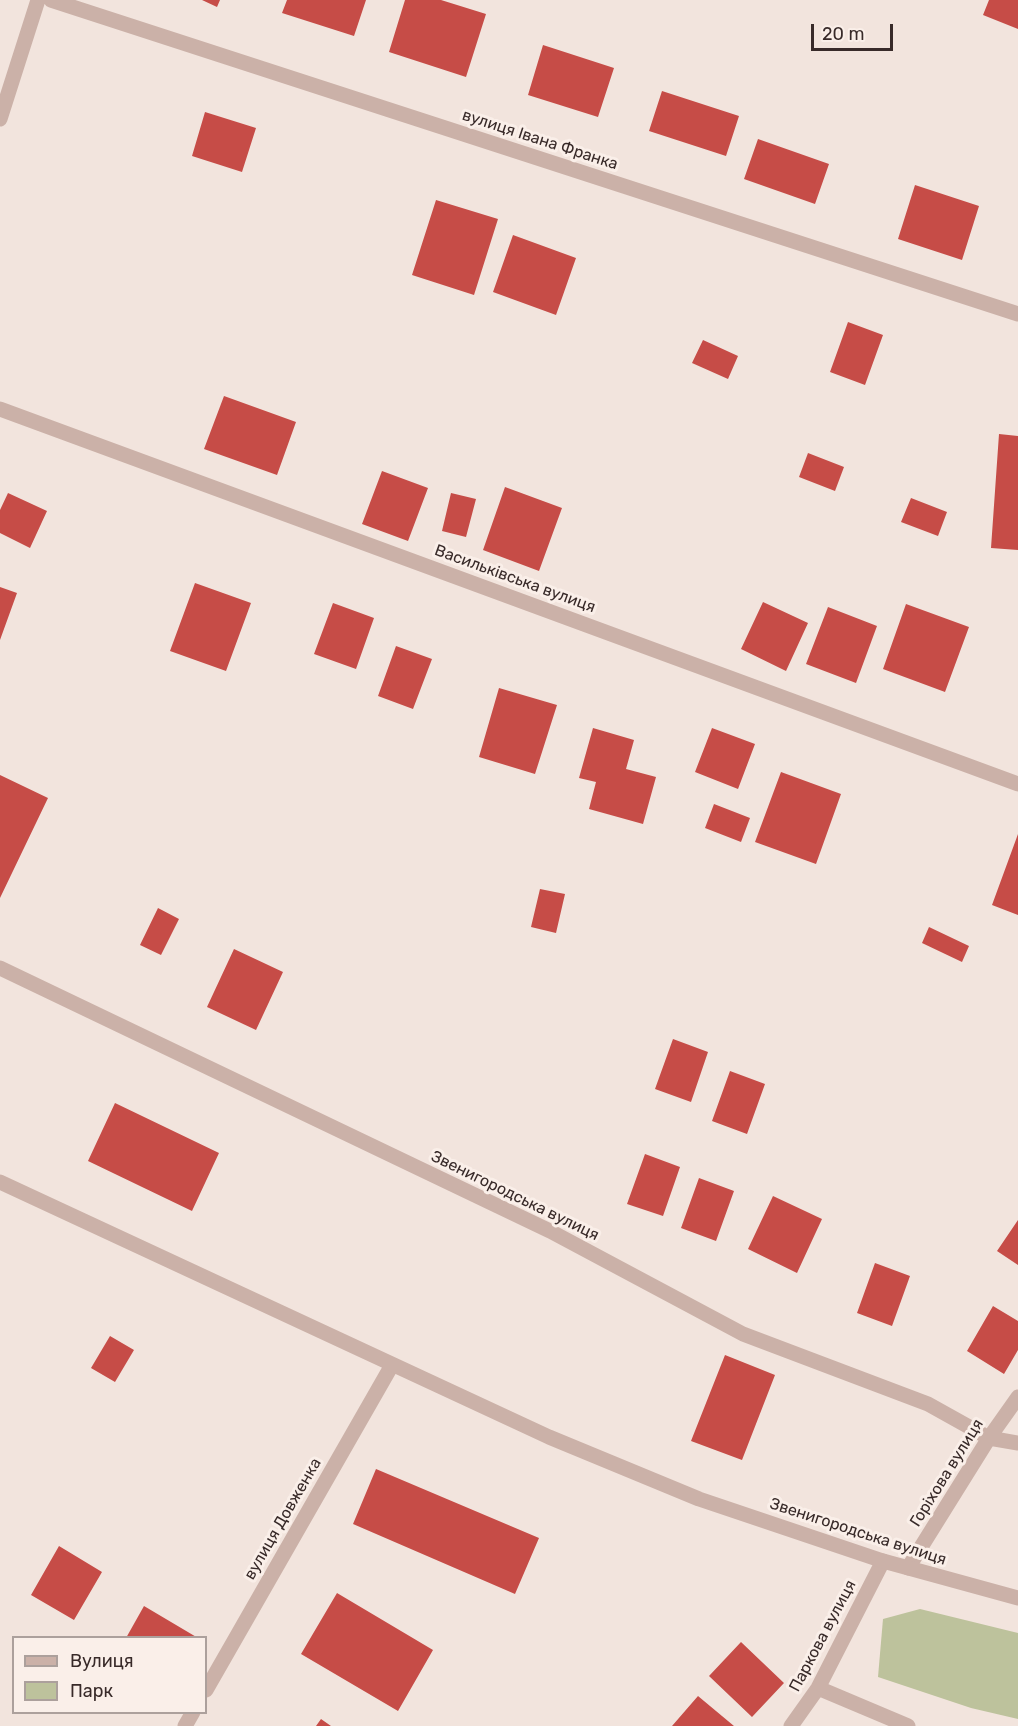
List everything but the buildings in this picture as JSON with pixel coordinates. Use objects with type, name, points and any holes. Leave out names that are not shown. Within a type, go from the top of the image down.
[{"type":"street","points":[[0,119],[38,0]]},
{"type":"street","name":"вулиця Івана Франка","points":[[51,0],[1018,314]]},
{"type":"street","name":"Васильківська вулиця","points":[[0,409],[1018,784]]},
{"type":"street","name":"Звенигородська вулиця","points":[[0,968],[550,1231],[743,1334],[928,1404],[989,1438],[1018,1443]]},
{"type":"street","name":"Звенигородська вулиця","points":[[0,1182],[549,1437],[699,1499],[883,1561],[1018,1598]]},
{"type":"street","name":"вулиця Довженка","points":[[207,1688],[392,1365]]},
{"type":"street","name":"Горіхова вулиця","points":[[908,1568],[989,1438],[1018,1397]]},
{"type":"street","name":"Паркова вулиця","points":[[792,1726],[818,1688],[883,1561]]},
{"type":"street","points":[[818,1688],[908,1726]]},
{"type":"green space","points":[[920,1609],[1018,1633],[1018,1719],[971,1708],[878,1677],[883,1619]]}]
